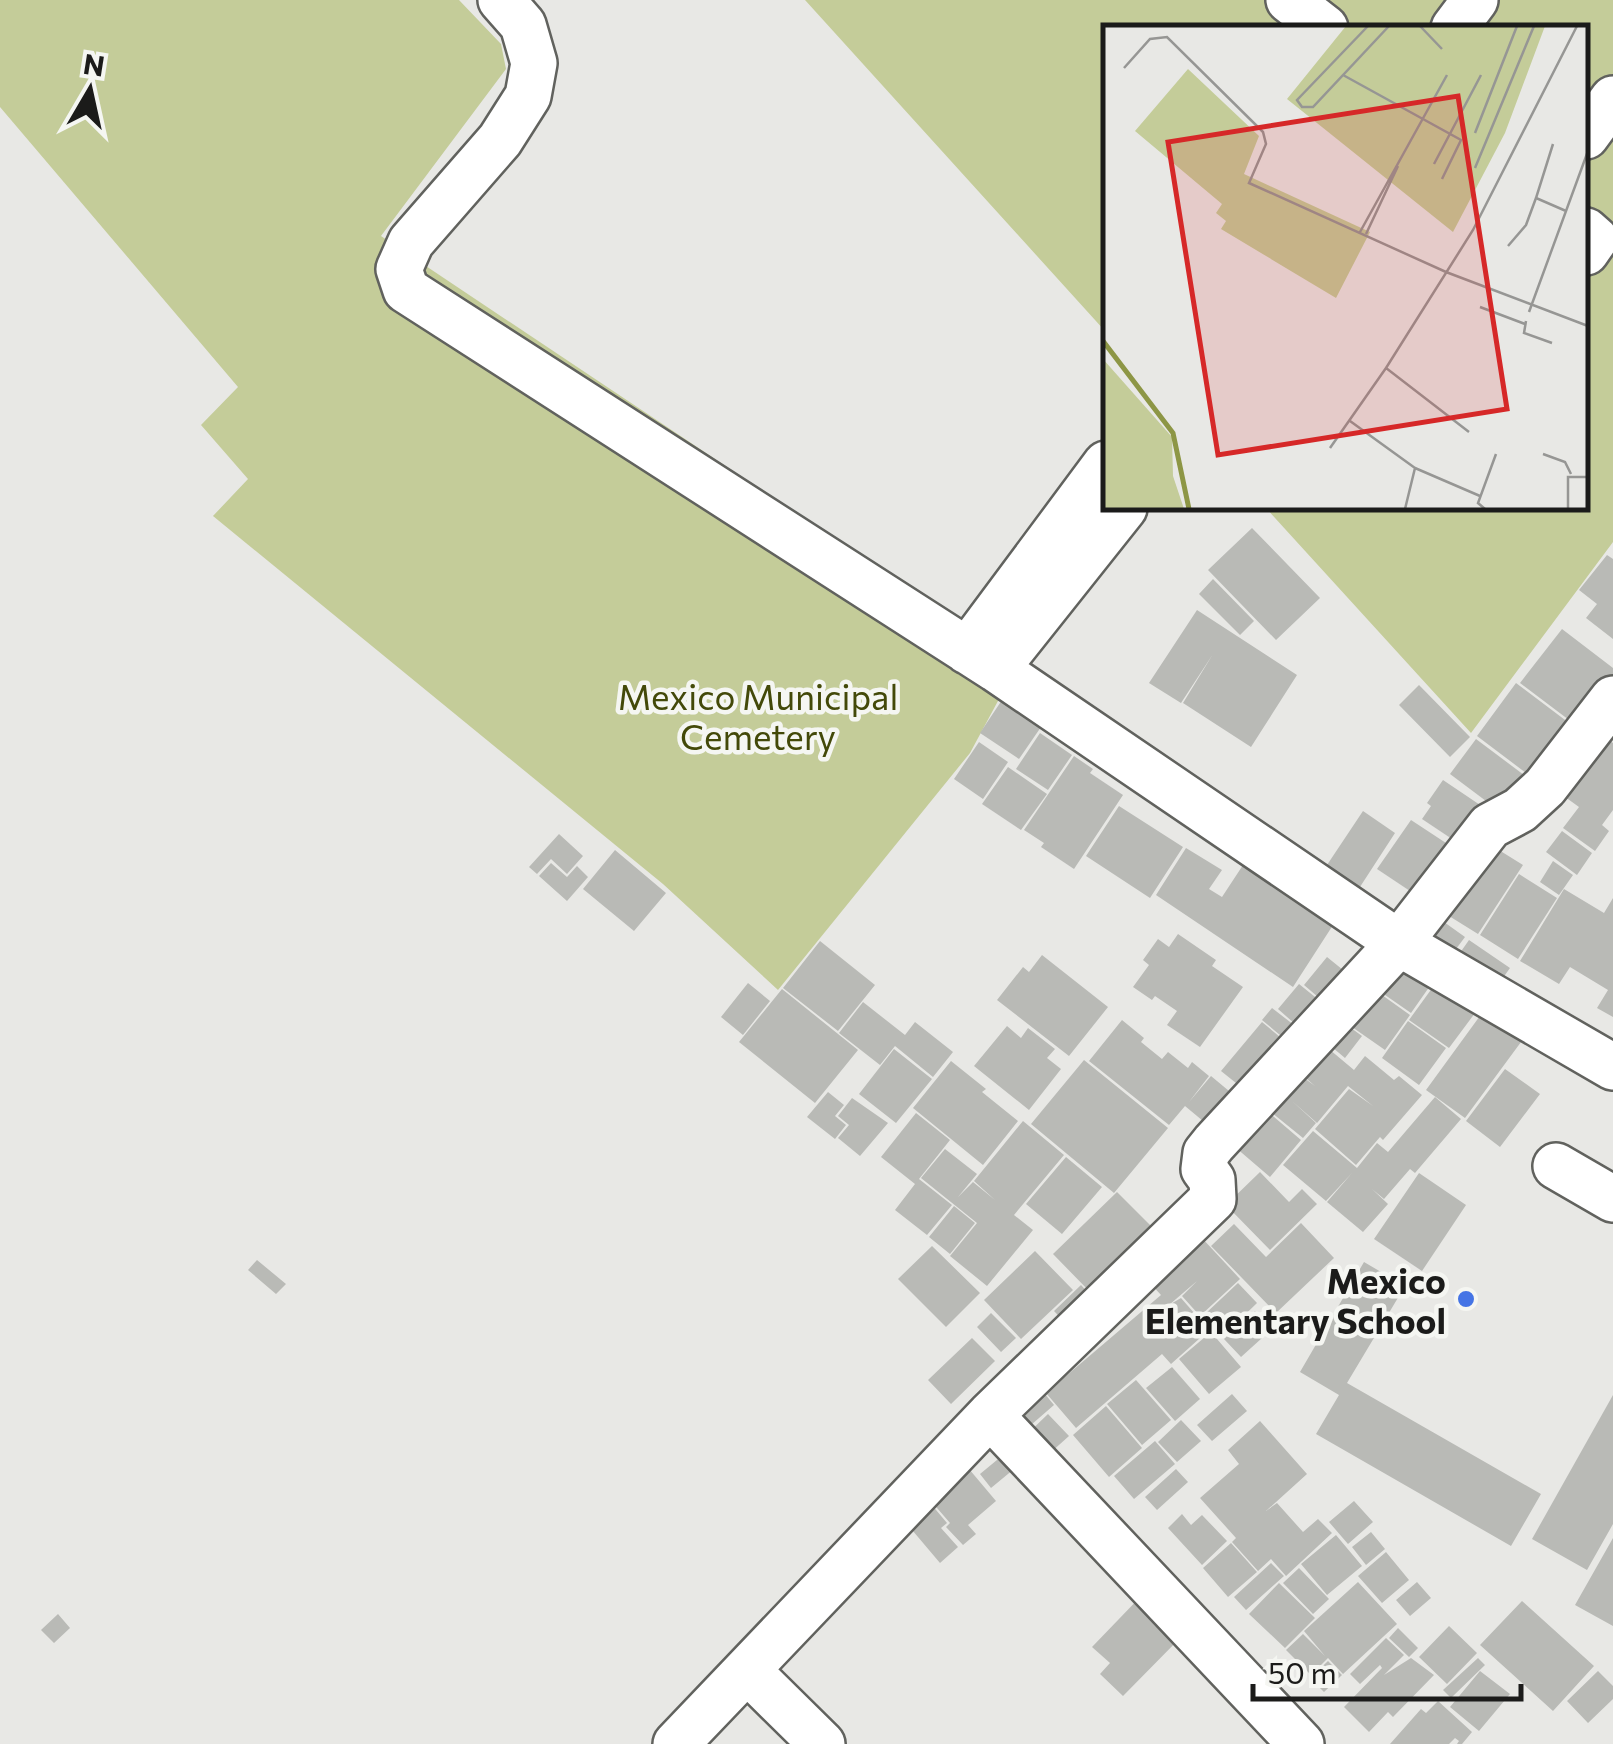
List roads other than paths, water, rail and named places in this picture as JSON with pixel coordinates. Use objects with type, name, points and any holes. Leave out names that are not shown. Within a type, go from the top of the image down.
[{"type":"street","points":[[502,0],[523,25],[534,63],[528,96],[500,140],[410,242],[399,269],[406,290],[982,660],[1399,943],[1613,1067]]},
{"type":"street","points":[[1289,0],[1320,25]]},
{"type":"street","points":[[1456,25],[1475,0]]},
{"type":"street","points":[[1588,133],[1613,99]]},
{"type":"street","points":[[982,660],[1103,469]]},
{"type":"street","points":[[982,660],[1122,510]]},
{"type":"street","points":[[676,1744],[990,1415],[1214,1199],[1212,1180],[1204,1168],[1206,1153],[1214,1142],[1399,943],[1490,826],[1520,810],[1545,787],[1613,699]]},
{"type":"street","points":[[1556,1166],[1613,1199]]},
{"type":"street","points":[[990,1415],[1301,1744]]},
{"type":"street","points":[[748,1671],[822,1744]]},
{"type":"place","name":"Mexico Elementary School","points":[[1466,1299]]},
{"type":"park label","name":"Mexico Municipal Cemetery","points":[[758,715]]}]
